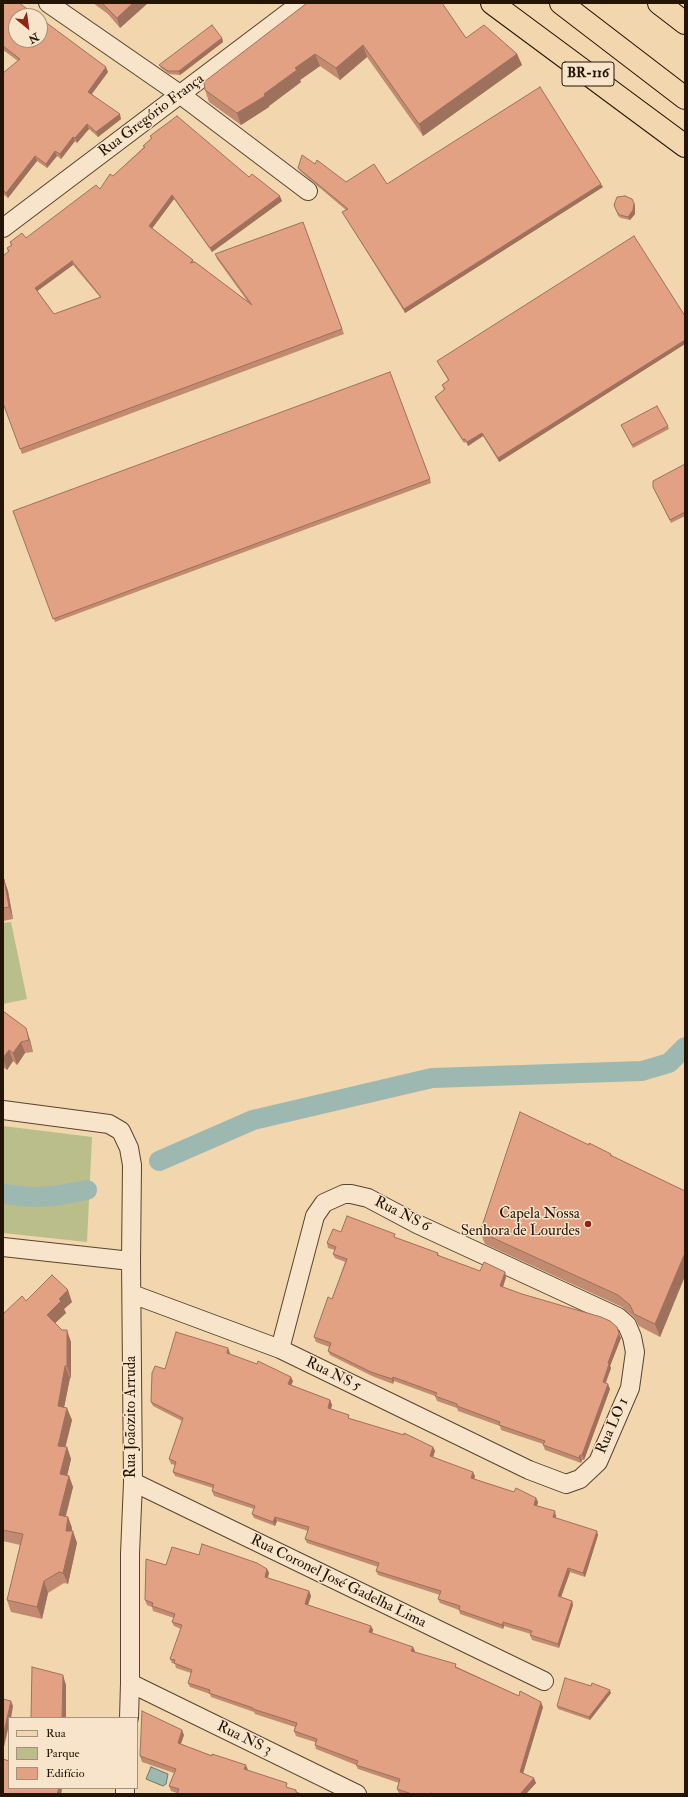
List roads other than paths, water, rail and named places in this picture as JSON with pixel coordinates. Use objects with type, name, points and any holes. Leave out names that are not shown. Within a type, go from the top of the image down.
[{"type":"main road","name":"BR-116","points":[[492,3],[685,146]]},
{"type":"main road","name":"BR-116","points":[[561,3],[685,98]]},
{"type":"main road","points":[[659,3],[685,23]]},
{"type":"street","points":[[48,3],[181,95],[308,191]]},
{"type":"street","name":"Rua Gregório França","points":[[3,228],[301,3]]},
{"type":"street","name":"Rua Joãozito Arruda","points":[[3,1110],[109,1124],[121,1131],[129,1148],[132,1165],[131,1261],[133,1482],[130,1554],[130,1684],[128,1717]]},
{"type":"street","name":"Rua NS 6","points":[[280,1350],[315,1216],[324,1203],[344,1194],[352,1194],[368,1198],[417,1224],[618,1317]]},
{"type":"street","points":[[3,1247],[131,1261]]},
{"type":"street","name":"Rua NS 5","points":[[132,1294],[280,1350],[529,1470]]},
{"type":"street","name":"Rua LO 1","points":[[529,1470],[566,1484],[580,1479],[598,1462],[630,1388],[635,1352],[632,1337],[627,1325],[618,1317]]},
{"type":"street","name":"Rua Coronel José Gadelha Lima","points":[[133,1482],[544,1681]]},
{"type":"street","name":"Rua NS 3","points":[[130,1684],[357,1794]]},
{"type":"water","points":[[151,1767],[168,1774],[166,1784],[163,1786],[146,1779]]},
{"type":"waterway","points":[[159,1161],[253,1120],[432,1078],[642,1071],[669,1063],[685,1047]]},
{"type":"waterway","points":[[3,1194],[32,1197],[54,1196],[87,1190]]},
{"type":"place","name":"Capela Nossa Senhora de Lourdes","points":[[588,1224]]}]
